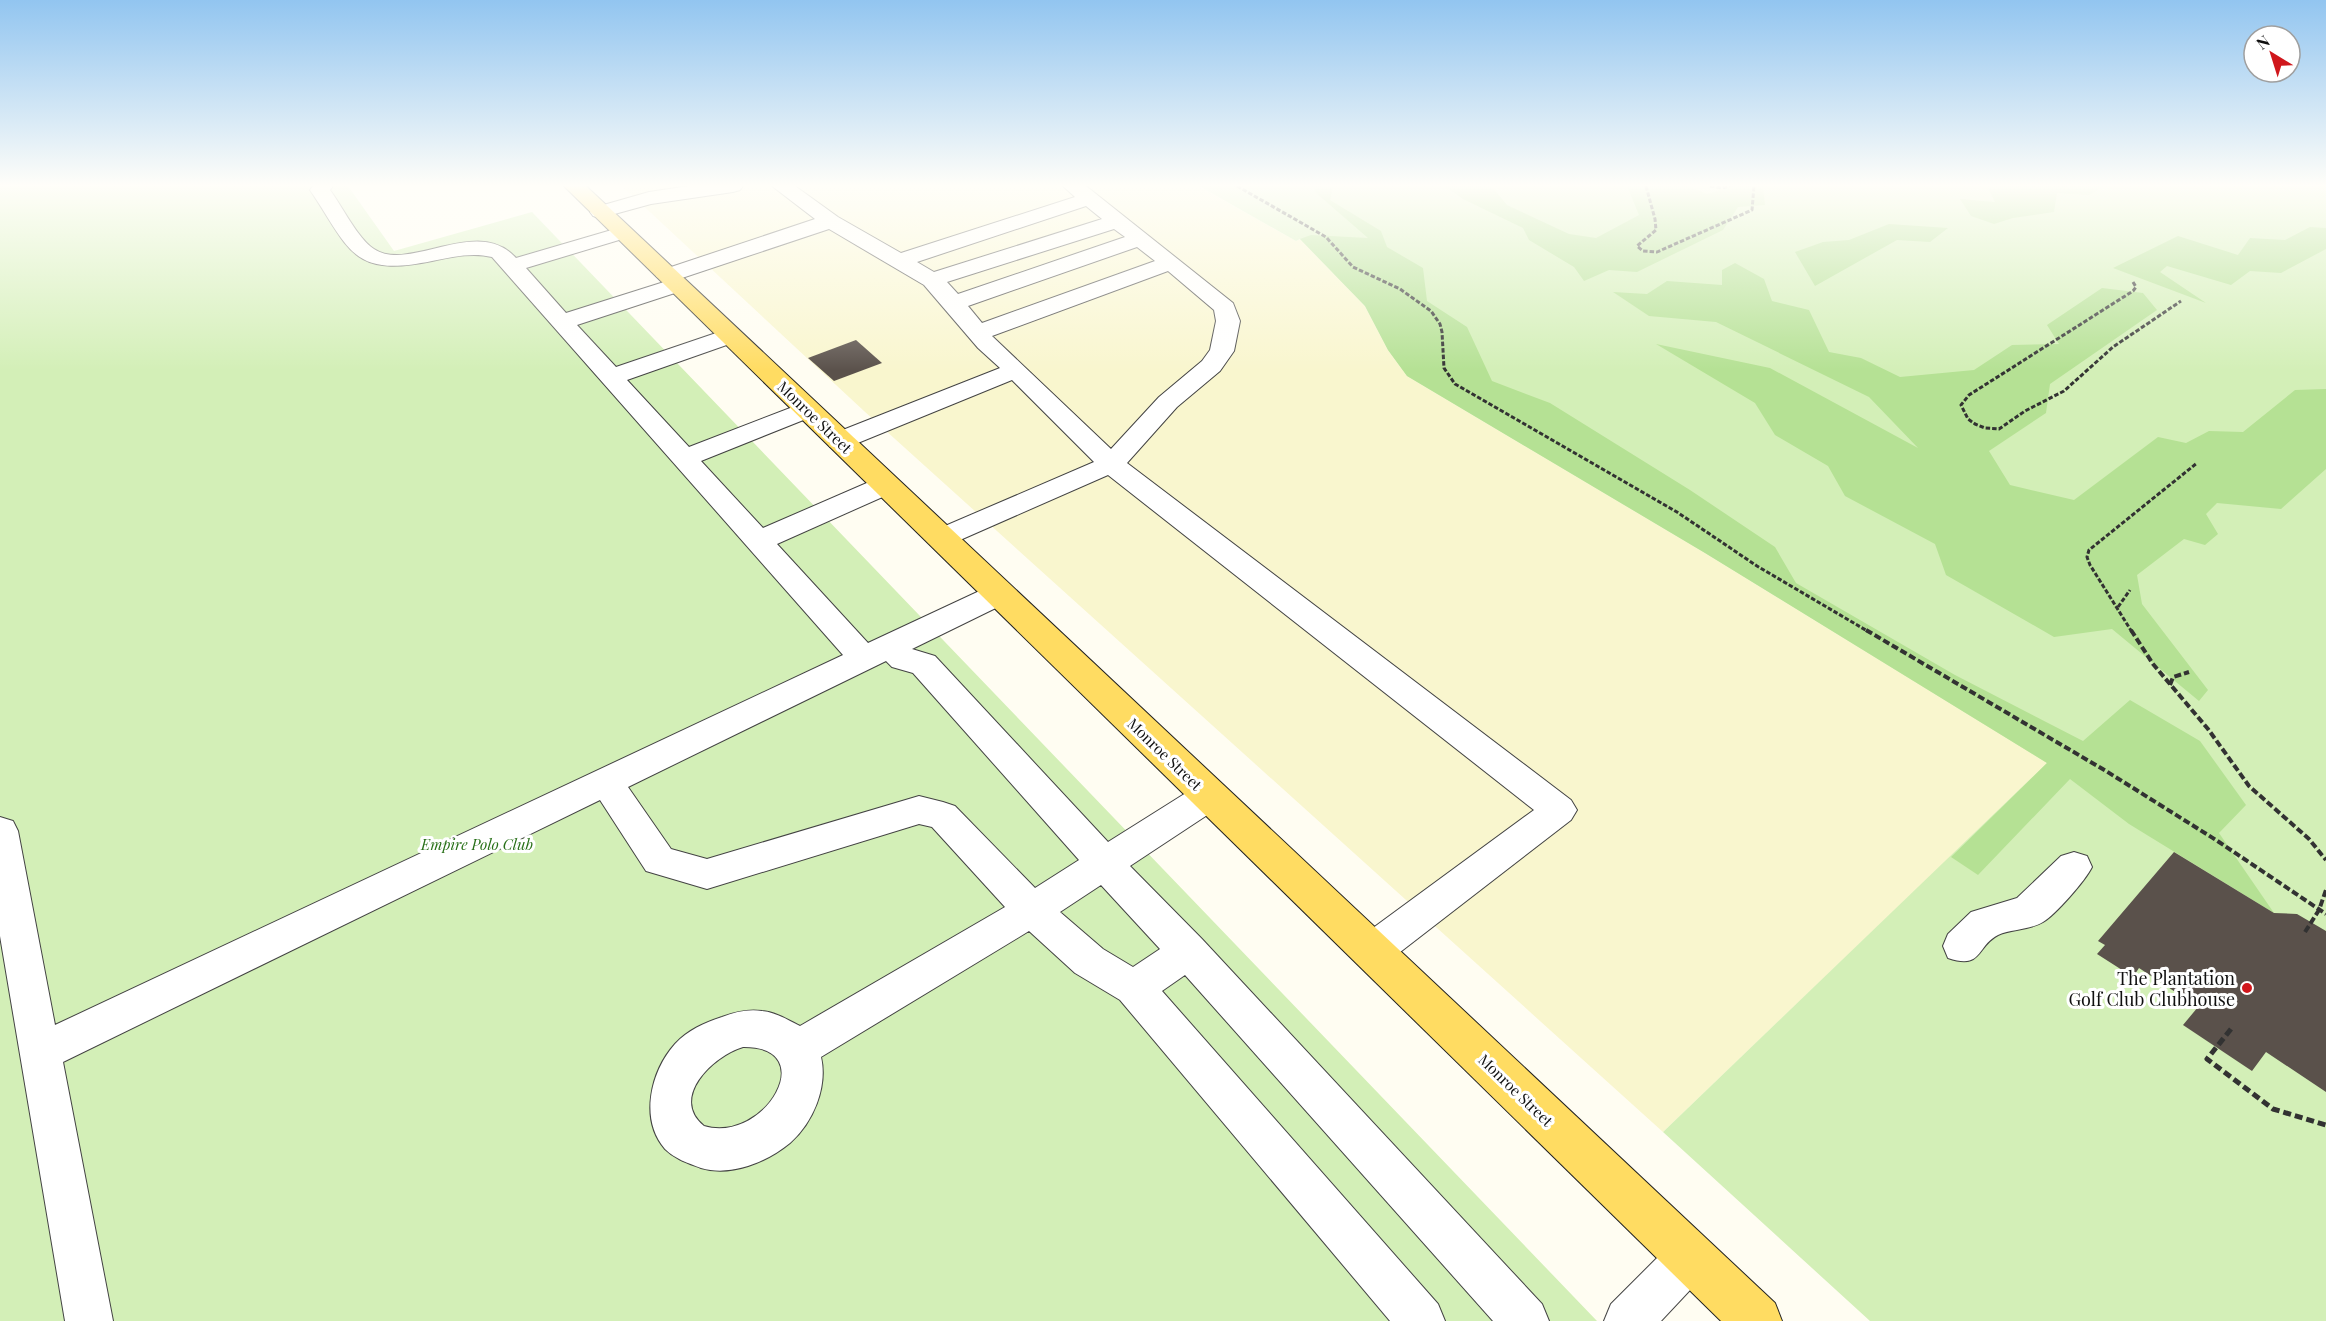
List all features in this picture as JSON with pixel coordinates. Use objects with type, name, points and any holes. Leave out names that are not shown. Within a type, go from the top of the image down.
[{"type":"main road","name":"Monroe Street","points":[[638,248],[1757,1321]]},
{"type":"lane","points":[[361,248],[366,254],[383,260],[397,261],[458,248]]},
{"type":"lane","points":[[488,248],[499,252],[758,541],[877,652],[924,664],[1525,1321]]},
{"type":"lane","points":[[511,266],[553,248]]},
{"type":"lane","points":[[562,322],[759,248]]},
{"type":"lane","points":[[880,248],[932,280],[954,303],[986,344],[1016,370],[1110,464],[1559,810],[1372,951]]},
{"type":"lane","points":[[902,260],[935,248]]},
{"type":"lane","points":[[932,280],[1033,248]]},
{"type":"lane","points":[[954,303],[1112,248]]},
{"type":"lane","points":[[940,538],[1110,464],[1168,402],[1211,366],[1222,351],[1227,336],[1228,321],[1225,308],[1152,248]]},
{"type":"lane","points":[[978,333],[1171,263]]},
{"type":"lane","points":[[611,377],[730,336]]},
{"type":"lane","points":[[839,441],[1016,370]]},
{"type":"lane","points":[[684,458],[807,410]]},
{"type":"lane","points":[[758,541],[886,485]]},
{"type":"lane","points":[[40,1052],[999,594]]},
{"type":"lane","points":[[606,782],[659,860],[707,874],[919,810],[943,816],[1032,910],[1089,961],[1134,988],[1421,1321]]},
{"type":"lane","points":[[796,1050],[1032,910],[1209,796]]},
{"type":"lane","points":[[0,831],[89,1321]]},
{"type":"lane","points":[[1962,946],[1984,923],[2028,911],[2074,867]]},
{"type":"lane","points":[[1134,988],[1188,951]]},
{"type":"lane","points":[[1628,1321],[1690,1257]]},
{"type":"path","points":[[1338,248],[1349,264],[1397,288],[1435,315],[1440,322],[1443,367],[1447,377],[1455,384],[1677,512],[1757,566],[2106,771],[2216,840],[2326,914]]},
{"type":"path","points":[[1639,248],[1650,252],[1664,248]]},
{"type":"path","points":[[2133,282],[2136,287],[2133,291],[1970,395],[1961,405],[1968,419],[1985,428],[1999,429],[2025,411],[2064,391],[2113,347],[2181,301]]},
{"type":"path","points":[[2197,463],[2089,550],[2087,557],[2153,664],[2208,729],[2249,786],[2309,840],[2326,860]]},
{"type":"path","points":[[2118,607],[2130,591]]},
{"type":"path","points":[[2170,685],[2174,677],[2189,672]]},
{"type":"path","points":[[2305,932],[2319,910],[2326,890]]},
{"type":"path","points":[[2231,1029],[2207,1059],[2273,1109],[2326,1125]]},
{"type":"shaded area","points":[[688,248],[1308,248],[1365,306],[1388,350],[1407,376],[1705,553],[2048,763],[1663,1132],[864,411]]},
{"type":"green space","name":"Empire Polo Club","points":[[0,248],[392,248],[394,251],[406,248],[566,248],[1597,1321],[0,1321]]},
{"type":"green space","points":[[1308,248],[2326,248],[2326,1321],[1870,1321],[1663,1132],[2047,763],[1705,553],[1407,376],[1388,350],[1365,306]]},
{"type":"green space","points":[[1308,248],[1388,248],[1423,268],[1427,301],[1467,327],[1492,381],[1550,403],[1690,490],[1775,547],[1796,583],[1955,675],[2083,741],[2130,700],[2200,741],[2246,805],[2219,833],[2274,913],[2129,824],[2070,779],[1978,875],[1951,857],[2047,763],[1705,553],[1407,376],[1388,350],[1365,306]]},
{"type":"green space","points":[[1542,248],[1687,248],[1637,272],[1609,270],[1584,281],[1574,267]]},
{"type":"green space","points":[[1807,248],[1883,248],[1815,286],[1795,252]]},
{"type":"green space","points":[[2154,248],[2215,248],[2238,255],[2243,248],[2326,248],[2281,273],[2250,271],[2231,285],[2167,266],[2160,272],[2206,303],[2113,268]]},
{"type":"green space","points":[[1735,263],[1764,279],[1772,301],[1809,310],[1829,352],[1861,358],[1900,377],[1974,370],[2012,345],[2059,344],[2047,325],[2102,288],[2143,293],[2157,310],[2050,384],[2046,413],[1989,451],[2010,485],[2074,500],[2158,437],[2186,443],[2209,431],[2243,432],[2295,390],[2326,389],[2326,469],[2281,509],[2217,503],[2206,514],[2218,534],[2205,545],[2184,539],[2137,575],[2142,604],[2208,690],[2199,701],[2112,629],[2054,637],[1946,575],[1935,544],[1845,496],[1828,466],[1775,435],[1755,403],[1656,344],[1770,368],[1918,448],[1869,397],[1716,322],[1649,316],[1613,292],[1647,294],[1667,281],[1722,285],[1722,270]]},
{"type":"building","points":[[856,340],[882,363],[834,381],[808,358]]},
{"type":"building","name":"The Plantation Golf Club Clubhouse","points":[[2174,852],[2274,913],[2297,914],[2326,931],[2326,1092],[2266,1052],[2252,1071],[2183,1025],[2198,1007],[2139,968],[2133,977],[2097,954],[2105,945],[2098,941]]},
{"type":"place","name":"The Plantation Golf Club Clubhouse","points":[[2247,988]]}]
